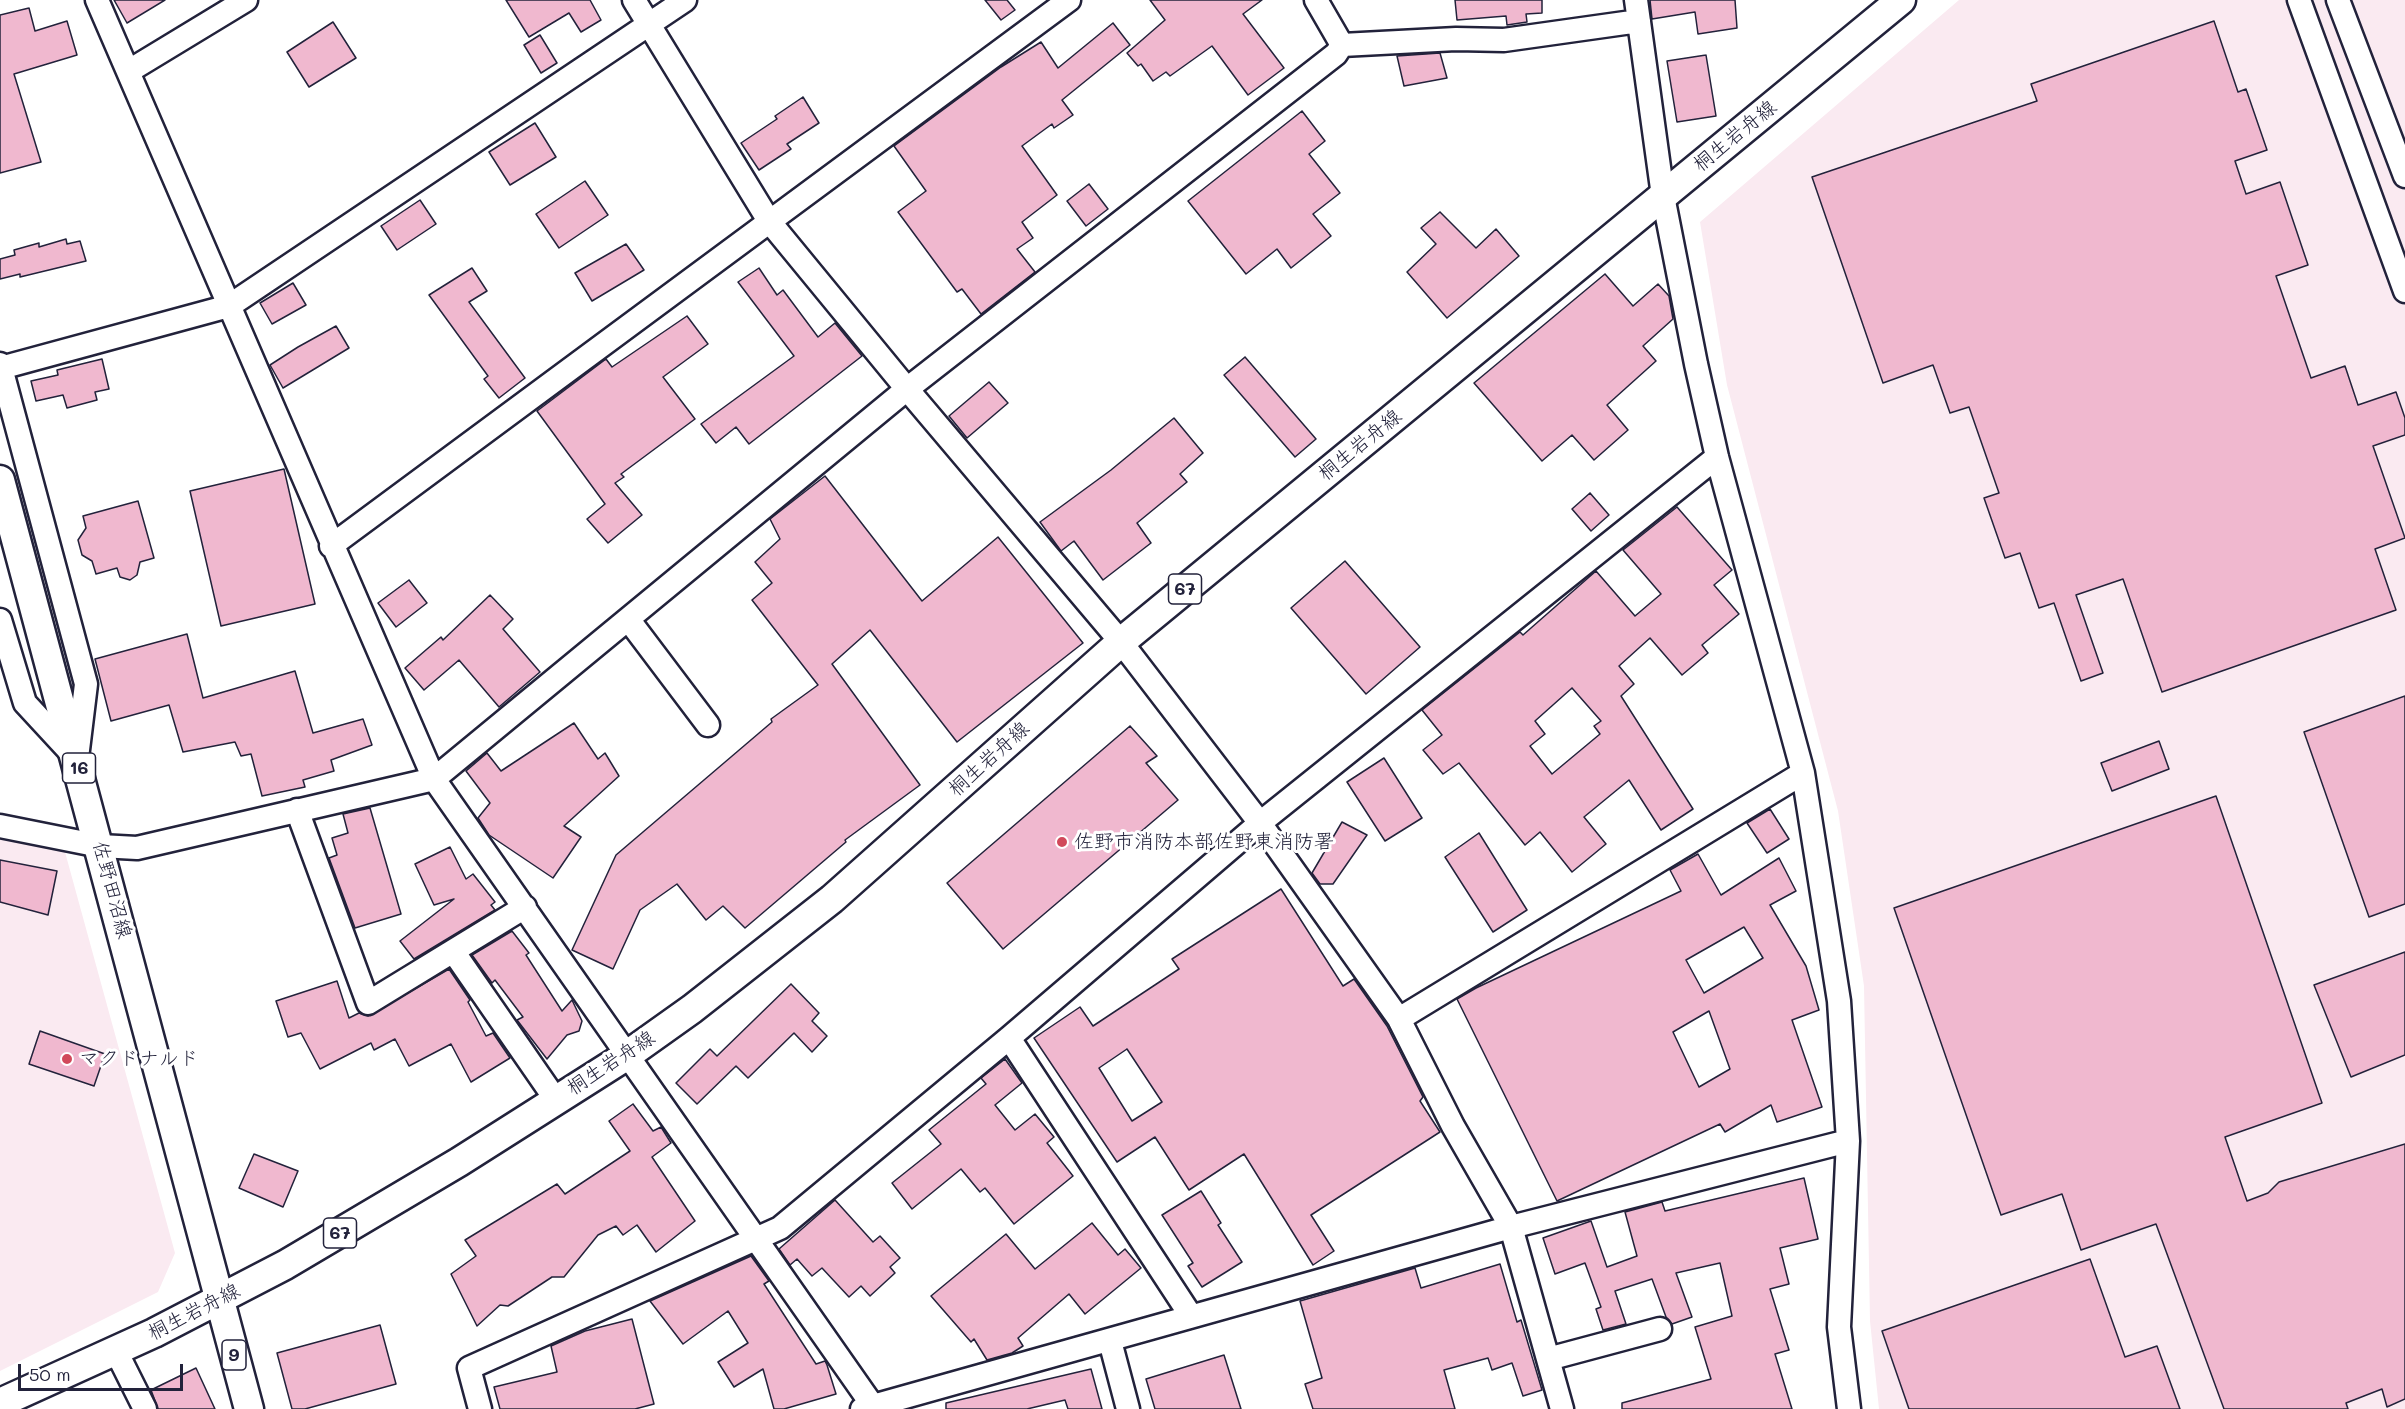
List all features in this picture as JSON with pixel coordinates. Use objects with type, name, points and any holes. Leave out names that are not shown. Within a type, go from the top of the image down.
[{"type":"main road","name":"桐生岩舟線","points":[[0,1402],[116,1351],[219,1301],[383,1209],[626,1056],[745,969],[832,898],[1121,642],[1901,0]]},
{"type":"main road","name":"佐野田沼線","points":[[0,480],[77,759],[219,1301]]},
{"type":"main road","name":"9","points":[[219,1301],[249,1409]]},
{"type":"street","points":[[97,0],[331,546],[434,779],[525,907],[870,1408],[1511,1227],[1848,1141]]},
{"type":"street","points":[[129,71],[246,0]]},
{"type":"street","points":[[634,0],[769,220],[906,389],[1121,642],[1260,823],[1399,1019],[1453,1126],[1511,1227],[1561,1409]]},
{"type":"street","points":[[77,759],[86,684],[0,366],[229,306],[685,0]]},
{"type":"street","points":[[331,546],[1069,0]]},
{"type":"street","points":[[1316,0],[1342,45]]},
{"type":"street","points":[[2299,0],[2405,291]]},
{"type":"street","points":[[2338,0],[2405,176]]},
{"type":"street","points":[[0,826],[100,846],[137,848],[434,779],[906,389],[1326,61],[1342,45],[1456,39],[1504,40],[1637,11],[1663,196],[1717,457],[1803,773],[1839,1001],[1848,1141],[1839,1327],[1849,1409]]},
{"type":"street","points":[[480,1409],[469,1368],[780,1228],[1009,1038],[1260,823],[1717,457]]},
{"type":"street","points":[[628,619],[708,725]]},
{"type":"street","points":[[0,620],[25,703],[77,759]]},
{"type":"street","points":[[1399,1019],[1803,773]]},
{"type":"street","points":[[297,810],[368,1003],[525,907]]},
{"type":"street","points":[[453,951],[556,1100]]},
{"type":"street","points":[[1009,1038],[1191,1316]]},
{"type":"street","points":[[1548,1359],[1660,1329]]},
{"type":"street","points":[[1110,1341],[1128,1409]]},
{"type":"street","points":[[116,1351],[145,1409]]},
{"type":"shaded area","points":[[1959,0],[2405,0],[2405,1409],[1879,1409],[1870,1321],[1864,986],[1838,811],[1727,385],[1700,222]]},
{"type":"shaded area","points":[[0,838],[65,852],[175,1253],[158,1292],[0,1371]]},
{"type":"building","points":[[114,0],[165,0],[127,23]]},
{"type":"building","points":[[506,0],[590,0],[601,20],[581,32],[569,13],[529,37]]},
{"type":"building","points":[[985,0],[1007,0],[1015,10],[1001,20]]},
{"type":"building","points":[[1150,0],[1262,0],[1243,14],[1284,68],[1248,95],[1212,46],[1170,76],[1166,72],[1153,81],[1141,64],[1138,66],[1127,53],[1165,20]]},
{"type":"building","points":[[1455,0],[1542,0],[1542,13],[1526,14],[1527,22],[1507,25],[1506,16],[1457,20]]},
{"type":"building","points":[[1650,0],[1735,0],[1737,28],[1698,34],[1695,12],[1652,19]]},
{"type":"building","points":[[29,8],[35,31],[67,21],[77,55],[14,74],[41,162],[0,173],[0,15]]},
{"type":"building","points":[[2214,21],[2238,92],[2246,89],[2267,150],[2235,161],[2246,194],[2280,182],[2308,265],[2276,276],[2311,378],[2345,366],[2358,405],[2396,392],[2405,418],[2405,435],[2373,446],[2405,538],[2375,549],[2396,610],[2162,692],[2123,579],[2076,595],[2103,673],[2081,681],[2054,603],[2039,608],[2020,553],[2005,558],[1984,498],[1999,493],[1969,407],[1950,413],[1933,365],[1883,383],[1812,177],[2037,101],[2031,84]]},
{"type":"building","points":[[333,22],[356,58],[309,87],[287,52]]},
{"type":"building","points":[[1113,23],[1130,45],[1062,100],[1073,115],[1054,128],[1052,124],[1022,146],[1057,195],[1022,222],[1033,238],[1017,249],[1035,272],[981,314],[962,289],[957,292],[898,212],[926,191],[894,146],[1001,67],[1041,42],[1058,68]]},
{"type":"building","points":[[540,35],[557,63],[541,73],[524,45]]},
{"type":"building","points":[[1440,53],[1447,78],[1404,86],[1397,56]]},
{"type":"building","points":[[1706,55],[1716,116],[1677,122],[1667,61]]},
{"type":"building","points":[[803,97],[819,123],[787,144],[791,149],[759,170],[741,143],[777,119],[775,116]]},
{"type":"building","points":[[1302,111],[1325,141],[1309,154],[1340,193],[1313,214],[1331,236],[1291,268],[1277,249],[1246,274],[1188,201]]},
{"type":"building","points":[[535,123],[556,157],[510,185],[489,152]]},
{"type":"building","points":[[585,181],[608,215],[559,248],[536,214]]},
{"type":"building","points":[[1089,184],[1108,209],[1086,226],[1067,201]]},
{"type":"building","points":[[420,200],[436,224],[397,250],[381,226]]},
{"type":"building","points":[[1440,212],[1476,248],[1496,229],[1519,256],[1447,318],[1407,272],[1436,244],[1421,228]]},
{"type":"building","points":[[66,239],[67,244],[80,241],[86,261],[20,277],[20,274],[0,279],[0,259],[15,255],[14,250],[39,243],[39,247]]},
{"type":"building","points":[[626,244],[644,270],[592,301],[575,273]]},
{"type":"building","points":[[472,268],[487,291],[469,302],[525,378],[499,398],[484,379],[488,376],[429,295]]},
{"type":"building","points":[[759,268],[777,295],[783,290],[818,337],[835,323],[862,356],[749,444],[736,427],[716,443],[701,424],[794,356],[738,282]]},
{"type":"building","points":[[1605,274],[1633,306],[1658,284],[1669,296],[1673,319],[1643,346],[1656,361],[1607,405],[1628,430],[1594,460],[1572,435],[1542,461],[1474,383]]},
{"type":"building","points":[[293,283],[306,305],[272,324],[260,303]]},
{"type":"building","points":[[687,316],[708,344],[663,377],[695,419],[621,474],[624,477],[615,483],[642,515],[608,543],[587,519],[605,504],[537,411],[606,359],[612,367]]},
{"type":"building","points":[[336,326],[349,348],[283,388],[270,365]]},
{"type":"building","points":[[1245,357],[1316,439],[1295,457],[1224,375]]},
{"type":"building","points":[[102,359],[109,389],[95,392],[97,400],[67,408],[63,395],[36,401],[31,381],[58,375],[57,370]]},
{"type":"building","points":[[989,382],[1008,403],[967,438],[949,416]]},
{"type":"building","points":[[1174,418],[1203,453],[1180,474],[1187,482],[1137,523],[1151,543],[1103,580],[1074,541],[1061,551],[1040,522],[1111,470]]},
{"type":"building","points":[[284,469],[315,604],[221,626],[190,491]]},
{"type":"building","points":[[825,476],[922,601],[998,537],[1083,643],[957,742],[870,630],[832,664],[920,785],[845,840],[846,842],[745,928],[723,906],[706,920],[677,884],[640,910],[613,969],[572,950],[616,855],[772,722],[771,719],[818,685],[752,600],[772,583],[755,562],[780,539],[770,519]]},
{"type":"building","points":[[1590,493],[1609,515],[1591,531],[1572,509]]},
{"type":"building","points":[[138,501],[154,558],[140,562],[137,575],[130,580],[120,577],[117,568],[96,574],[92,561],[82,555],[78,540],[86,528],[83,516]]},
{"type":"building","points":[[1677,507],[1732,570],[1714,585],[1739,614],[1702,645],[1708,653],[1682,675],[1650,638],[1619,666],[1634,684],[1621,696],[1693,809],[1661,830],[1629,780],[1584,817],[1606,844],[1572,872],[1540,832],[1525,845],[1459,763],[1443,774],[1423,750],[1442,735],[1422,710],[1520,632],[1523,635],[1596,571],[1635,616],[1661,594],[1623,550]],"holes":[[[1572,688],[1601,721],[1594,726],[1600,734],[1552,774],[1530,746],[1545,734],[1535,721]]]},
{"type":"building","points":[[1345,561],[1420,647],[1366,694],[1291,608]]},
{"type":"building","points":[[409,580],[427,603],[396,627],[378,603]]},
{"type":"building","points":[[490,595],[513,619],[503,629],[540,672],[499,707],[459,660],[424,690],[405,668],[441,637],[443,640]]},
{"type":"building","points":[[187,634],[203,698],[295,671],[313,733],[363,719],[372,745],[331,760],[334,771],[303,780],[305,787],[262,796],[251,754],[241,756],[235,742],[183,752],[169,705],[111,721],[95,659]]},
{"type":"building","points":[[2405,696],[2405,904],[2369,917],[2304,732]]},
{"type":"building","points":[[574,723],[598,759],[605,753],[619,776],[564,826],[581,837],[553,878],[489,835],[478,818],[490,803],[466,771],[487,753],[501,771]]},
{"type":"building","name":"佐野市消防本部佐野東消防署","points":[[1130,726],[1157,756],[1146,763],[1178,800],[1003,949],[947,883]]},
{"type":"building","points":[[2159,741],[2169,769],[2112,791],[2101,763]]},
{"type":"building","points":[[1384,758],[1422,818],[1385,841],[1347,782]]},
{"type":"building","points":[[2216,796],[2322,1103],[2225,1137],[2247,1201],[2268,1193],[2279,1182],[2405,1144],[2405,1399],[2387,1407],[2382,1389],[2346,1403],[2348,1409],[2224,1409],[2156,1224],[2081,1250],[2062,1194],[2001,1215],[1894,908]]},
{"type":"building","points":[[370,808],[401,914],[355,928],[329,858],[337,855],[332,838],[348,833],[343,814]]},
{"type":"building","points":[[1770,809],[1789,839],[1767,853],[1747,823]]},
{"type":"building","points":[[1342,822],[1367,835],[1333,884],[1320,884],[1312,873]]},
{"type":"building","points":[[1479,833],[1527,910],[1493,932],[1445,857]]},
{"type":"building","points":[[450,847],[466,879],[473,874],[495,902],[491,905],[495,910],[414,959],[400,941],[454,899],[434,905],[415,864]]},
{"type":"building","points":[[1698,854],[1721,895],[1779,858],[1796,891],[1770,905],[1806,966],[1819,1010],[1792,1020],[1822,1107],[1777,1122],[1771,1105],[1725,1132],[1720,1124],[1557,1201],[1457,999],[1681,891],[1670,870]],"holes":[[[1744,927],[1763,958],[1704,993],[1686,960]],[[1709,1011],[1730,1069],[1699,1087],[1673,1032]]]},
{"type":"building","points":[[0,860],[57,871],[48,915],[0,902]]},
{"type":"building","points":[[1281,889],[1343,986],[1354,979],[1387,1026],[1423,1097],[1420,1101],[1440,1132],[1311,1215],[1334,1251],[1313,1265],[1244,1154],[1189,1190],[1155,1137],[1117,1162],[1034,1038],[1080,1007],[1093,1026],[1179,969],[1172,959]],"holes":[[[1127,1049],[1162,1102],[1132,1121],[1099,1068]]]},
{"type":"building","points":[[512,931],[529,953],[526,955],[562,1011],[572,1000],[582,1021],[579,1031],[567,1035],[547,1059],[517,1020],[523,1017],[495,980],[492,983],[472,955]]},
{"type":"building","points":[[2405,952],[2405,1055],[2351,1077],[2314,985]]},
{"type":"building","points":[[449,969],[470,1000],[468,1002],[486,1036],[493,1033],[510,1058],[471,1082],[451,1044],[409,1066],[395,1039],[374,1050],[371,1043],[320,1069],[301,1033],[288,1037],[276,1001],[337,981],[349,1018],[359,1013],[368,1016]]},
{"type":"building","points":[[791,984],[819,1013],[812,1021],[827,1036],[812,1052],[794,1033],[748,1078],[736,1066],[697,1104],[676,1083],[710,1049],[717,1056]]},
{"type":"building","name":"マクドナルド","points":[[40,1031],[105,1054],[94,1086],[29,1064]]},
{"type":"building","points":[[1005,1059],[1022,1083],[995,1105],[1015,1130],[1035,1114],[1054,1137],[1047,1143],[1073,1176],[1014,1224],[985,1188],[980,1192],[961,1169],[912,1209],[892,1183],[941,1144],[929,1130],[986,1084],[981,1078]]},
{"type":"building","points":[[633,1104],[653,1131],[661,1127],[671,1143],[652,1157],[695,1221],[656,1252],[637,1225],[623,1235],[616,1226],[598,1235],[564,1277],[552,1277],[508,1306],[500,1305],[477,1326],[451,1274],[476,1256],[465,1240],[557,1184],[565,1194],[630,1151],[609,1121]]},
{"type":"building","points":[[254,1154],[298,1171],[283,1207],[239,1188]]},
{"type":"building","points":[[1804,1178],[1818,1239],[1780,1248],[1789,1284],[1770,1289],[1789,1350],[1775,1354],[1792,1409],[1622,1409],[1622,1403],[1711,1379],[1695,1327],[1732,1316],[1720,1263],[1676,1273],[1692,1317],[1672,1324],[1666,1317],[1652,1279],[1615,1291],[1626,1324],[1603,1330],[1596,1309],[1601,1307],[1585,1263],[1555,1274],[1543,1238],[1591,1221],[1607,1267],[1637,1256],[1625,1212],[1662,1202],[1665,1211]]},
{"type":"building","points":[[1201,1191],[1221,1223],[1218,1225],[1242,1262],[1202,1287],[1188,1266],[1193,1263],[1162,1215]]},
{"type":"building","points":[[835,1200],[873,1242],[880,1236],[900,1258],[890,1267],[895,1273],[870,1296],[861,1286],[849,1297],[822,1268],[812,1276],[797,1259],[790,1265],[779,1249]]},
{"type":"building","points":[[1092,1223],[1118,1255],[1125,1249],[1141,1268],[1085,1314],[1069,1294],[1018,1338],[1023,1346],[1012,1353],[987,1360],[974,1339],[971,1342],[931,1296],[1006,1234],[1035,1269]]},
{"type":"building","points":[[751,1256],[769,1281],[764,1284],[816,1364],[825,1361],[836,1394],[784,1409],[774,1409],[763,1369],[734,1387],[718,1362],[748,1343],[728,1311],[683,1344],[650,1301]]},
{"type":"building","points":[[2090,1259],[2125,1357],[2157,1346],[2180,1409],[1909,1409],[1882,1331]]},
{"type":"building","points":[[1500,1264],[1517,1322],[1521,1320],[1542,1390],[1523,1396],[1512,1363],[1492,1370],[1488,1358],[1444,1370],[1455,1409],[1313,1409],[1305,1384],[1322,1378],[1300,1301],[1415,1268],[1421,1288]]},
{"type":"building","points":[[632,1319],[654,1404],[635,1409],[500,1409],[494,1387],[557,1372],[551,1346],[585,1331]]},
{"type":"building","points":[[380,1325],[396,1384],[305,1409],[292,1409],[277,1353]]},
{"type":"building","points":[[1224,1355],[1241,1409],[1155,1409],[1146,1379]]},
{"type":"building","points":[[196,1368],[215,1409],[158,1409],[151,1390]]},
{"type":"building","points":[[1091,1369],[1102,1409],[1068,1409],[1065,1400],[1027,1409],[946,1409],[946,1403]]},
{"type":"place","name":"佐野市消防本部佐野東消防署","points":[[1062,842]]},
{"type":"place","name":"マクドナルド","points":[[67,1059]]}]
